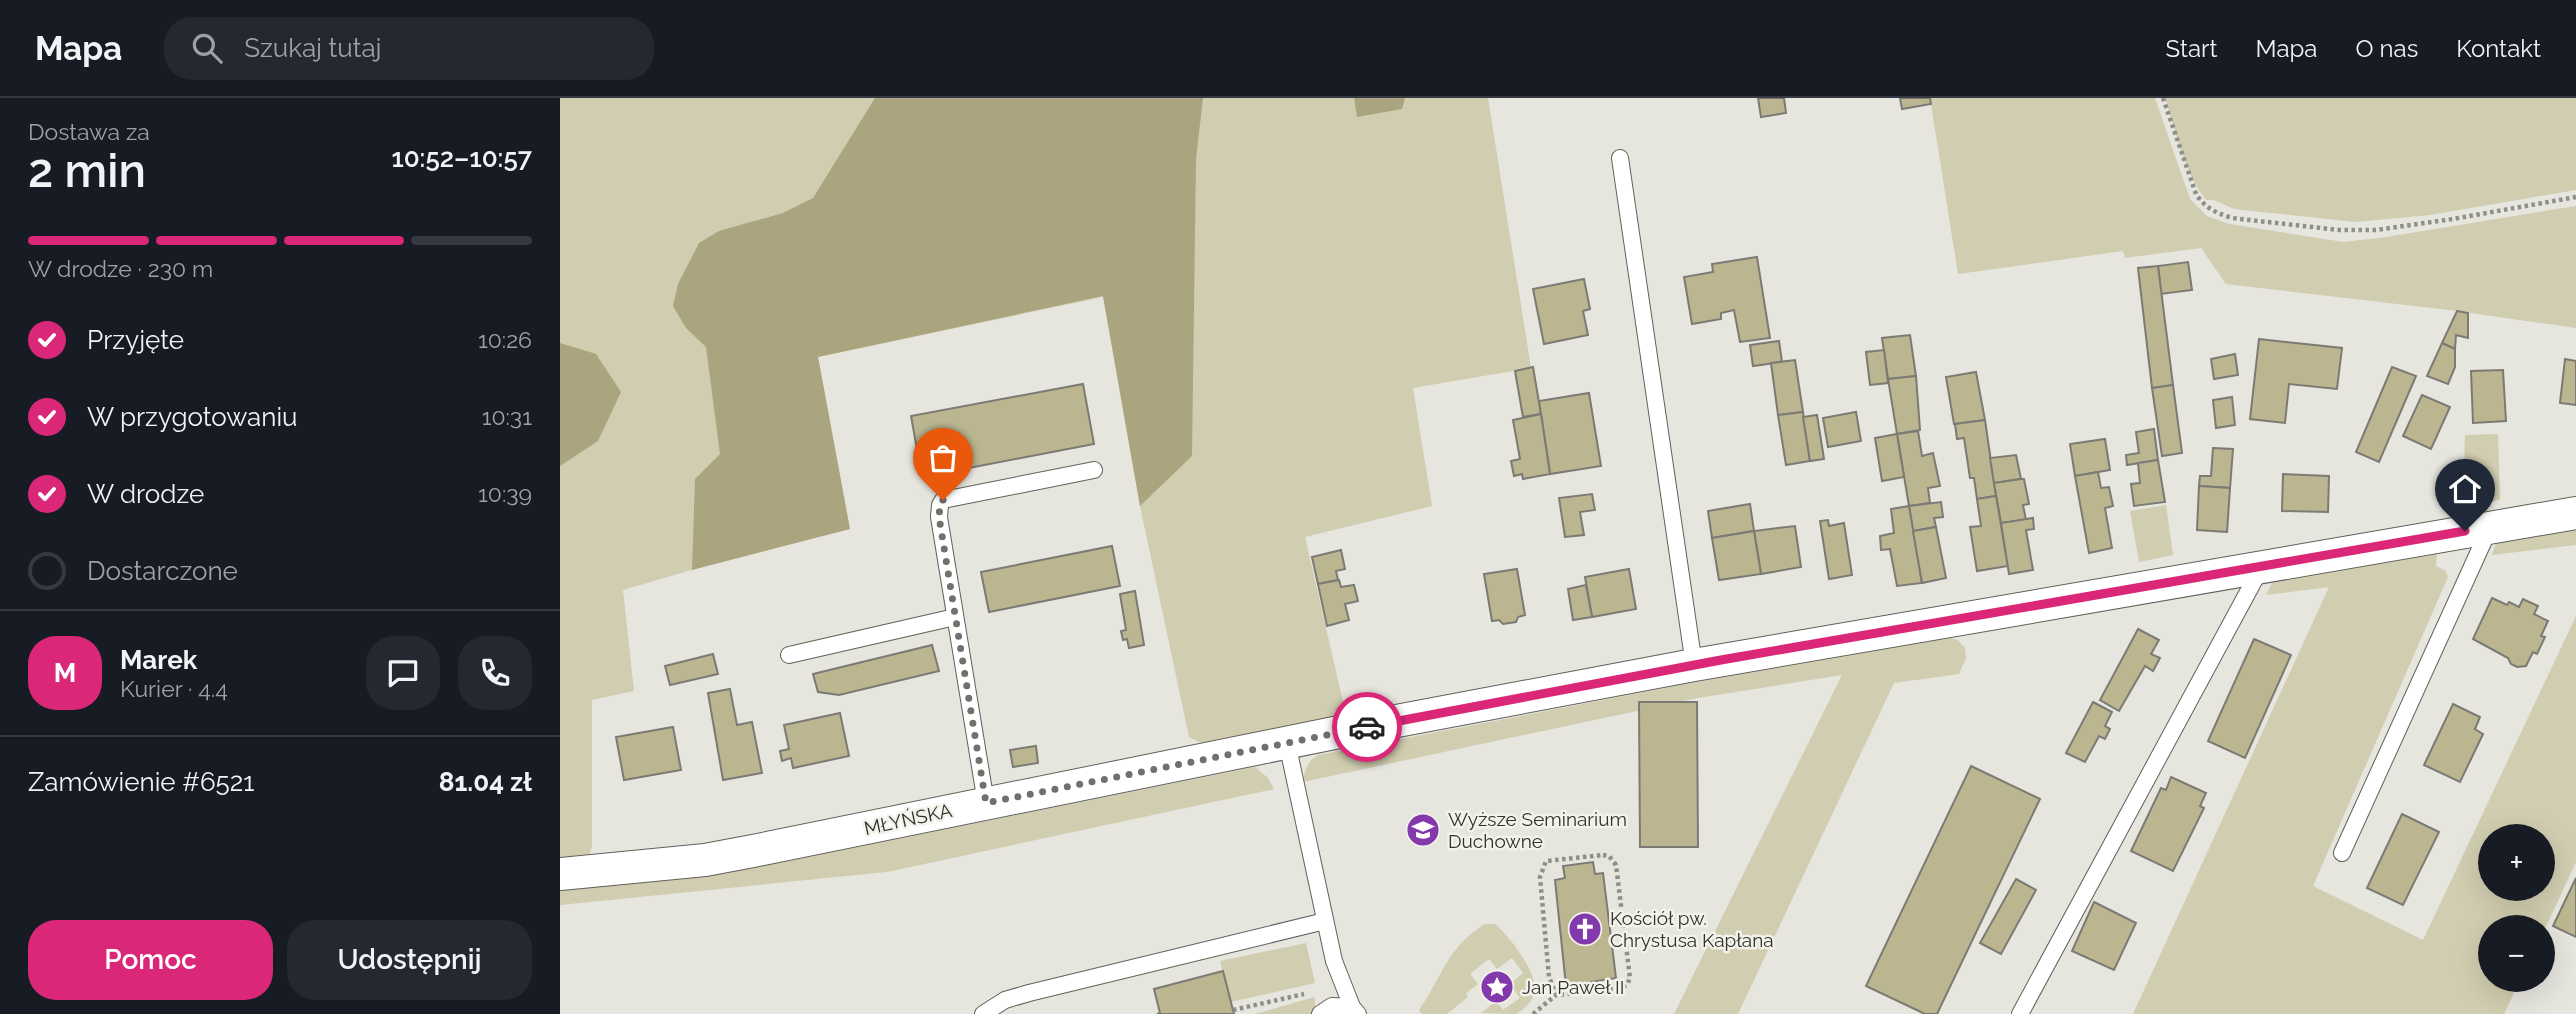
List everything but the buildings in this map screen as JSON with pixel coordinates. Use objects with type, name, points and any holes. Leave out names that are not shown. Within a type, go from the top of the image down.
[{"type":"street","name":"MŁYŃSKA","points":[[560,874],[705,860],[1287,743],[1694,665],[2576,513]]},
{"type":"lane","points":[[1620,158],[1694,665]]},
{"type":"lane","points":[[986,803],[939,517],[940,505],[943,500],[1094,470]]},
{"type":"lane","points":[[2342,853],[2490,527]]},
{"type":"lane","points":[[2020,1014],[2262,566]]},
{"type":"lane","points":[[789,655],[955,617]]},
{"type":"lane","points":[[1287,743],[1334,961],[1355,1010]]},
{"type":"lane","points":[[983,1014],[1005,1000],[1029,993],[1325,921]]},
{"type":"lane","points":[[1320,1014],[1332,1006],[1355,1010]]},
{"type":"path","points":[[2162,98],[2196,194],[2202,203],[2216,213],[2232,218],[2339,230],[2376,230],[2576,197]]},
{"type":"path","points":[[1533,1014],[1556,995],[1621,988],[1627,985],[1630,978],[1616,865],[1609,856],[1546,861],[1542,870],[1540,877],[1549,977],[1556,995]]},
{"type":"path","points":[[1233,1010],[1343,985]]},
{"type":"shaded area","points":[[560,98],[1488,98],[1531,368],[1413,388],[1432,506],[1305,537],[1344,706],[1336,716],[1201,743],[1189,737],[1140,506],[1103,297],[818,357],[850,529],[750,553],[623,590],[634,691],[592,700],[592,847],[589,855],[560,858]]},
{"type":"shaded area","points":[[875,98],[1203,98],[1196,159],[1192,456],[1140,506],[1103,296],[818,357],[850,529],[692,570],[695,479],[720,454],[706,347],[686,328],[673,306],[678,284],[699,243],[719,231],[783,213],[813,198]]},
{"type":"shaded area","points":[[1354,98],[1405,98],[1402,109],[1357,117]]},
{"type":"shaded area","points":[[1930,98],[2155,98],[2190,199],[2207,216],[2229,224],[2344,242],[2576,206],[2576,328],[2226,284],[2201,248],[2125,258],[2123,251],[1958,274]]},
{"type":"shaded area","points":[[2165,98],[2576,98],[2576,190],[2430,215],[2355,222],[2234,209],[2214,200],[2206,200],[2198,189],[2181,152]]},
{"type":"shaded area","points":[[560,343],[596,354],[621,392],[598,441],[560,466]]},
{"type":"shaded area","points":[[2498,434],[2500,500],[2463,506],[2465,435]]},
{"type":"shaded area","points":[[2166,505],[2173,555],[2139,562],[2130,511]]},
{"type":"shaded area","points":[[2576,530],[2576,545],[2492,555],[2497,540]]},
{"type":"shaded area","points":[[2437,554],[2436,566],[2446,571],[2448,577],[2313,886],[2423,940],[2576,616],[2576,862],[2551,915],[2478,915],[2478,992],[2514,992],[2504,1014],[2133,1014],[2329,587],[2266,595],[2272,583]]},
{"type":"shaded area","points":[[1950,638],[1958,640],[1965,648],[1966,658],[1959,674],[1894,683],[1738,1014],[1674,1014],[1842,675],[1698,698],[1303,782],[1307,766],[1318,755],[1697,682]]},
{"type":"shaded area","points":[[1255,767],[1268,778],[1274,789],[887,872],[560,905],[560,889],[697,876],[783,862]]},
{"type":"shaded area","points":[[1485,924],[1495,924],[1501,929],[1526,963],[1534,981],[1535,993],[1531,1000],[1516,1014],[1481,1013],[1496,1001],[1503,1010],[1520,998],[1510,984],[1523,973],[1512,958],[1497,969],[1489,959],[1470,974],[1478,984],[1466,993],[1468,997],[1447,1014],[1422,1014],[1419,1010],[1453,953]]},
{"type":"shaded area","points":[[1306,943],[1315,983],[1231,1002],[1220,961]]},
{"type":"shaded area","points":[[1315,997],[1315,1014],[1255,1014]]},
{"type":"way so far","points":[[943,500],[939,517],[986,803],[1367,727]]},
{"type":"place","name":"Wyższe Seminarium Duchowne","points":[[1423,830]]},
{"type":"place","name":"Kościół pw. Chrystusa Kapłana","points":[[1585,929]]},
{"type":"place","name":"Jan Paweł II","points":[[1497,987]]},
{"type":"route","points":[[1367,727],[1721,660],[2465,531]]}]
